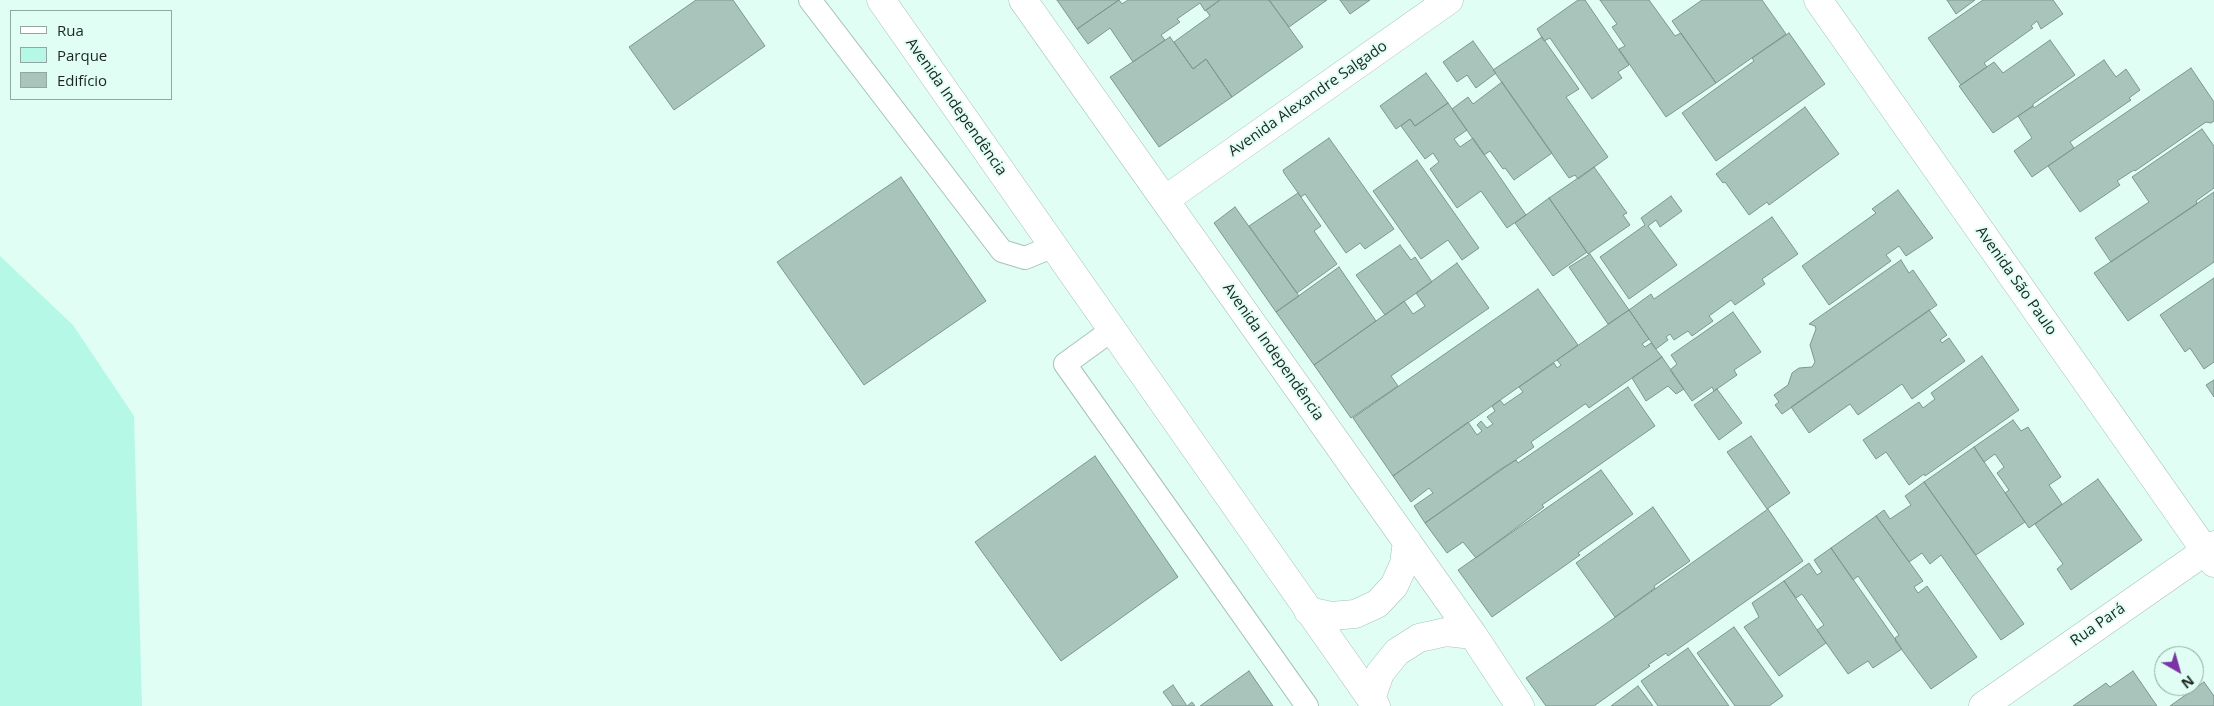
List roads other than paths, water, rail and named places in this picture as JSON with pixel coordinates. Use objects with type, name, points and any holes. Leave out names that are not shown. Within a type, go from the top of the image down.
[{"type":"main road","name":"Avenida Independência","points":[[881,0],[1373,703]]},
{"type":"main road","name":"Avenida Independência","points":[[1024,0],[1166,198],[1473,635],[1520,706]]},
{"type":"main road","name":"Avenida Alexandre Salgado","points":[[1166,198],[1449,0]]},
{"type":"main road","name":"Avenida São Paulo","points":[[1818,0],[2211,553]]},
{"type":"main road","points":[[1308,611],[1331,616],[1355,614],[1377,604],[1394,586],[1404,564],[1406,541]]},
{"type":"main road","name":"Rua Pará","points":[[1983,706],[2211,553]]},
{"type":"main road","points":[[1373,703],[1380,674],[1397,652],[1419,638],[1446,632],[1473,635]]},
{"type":"lane","points":[[810,0],[1002,251],[1025,258],[1054,246]]},
{"type":"lane","points":[[1112,330],[1065,364],[1307,706]]}]
